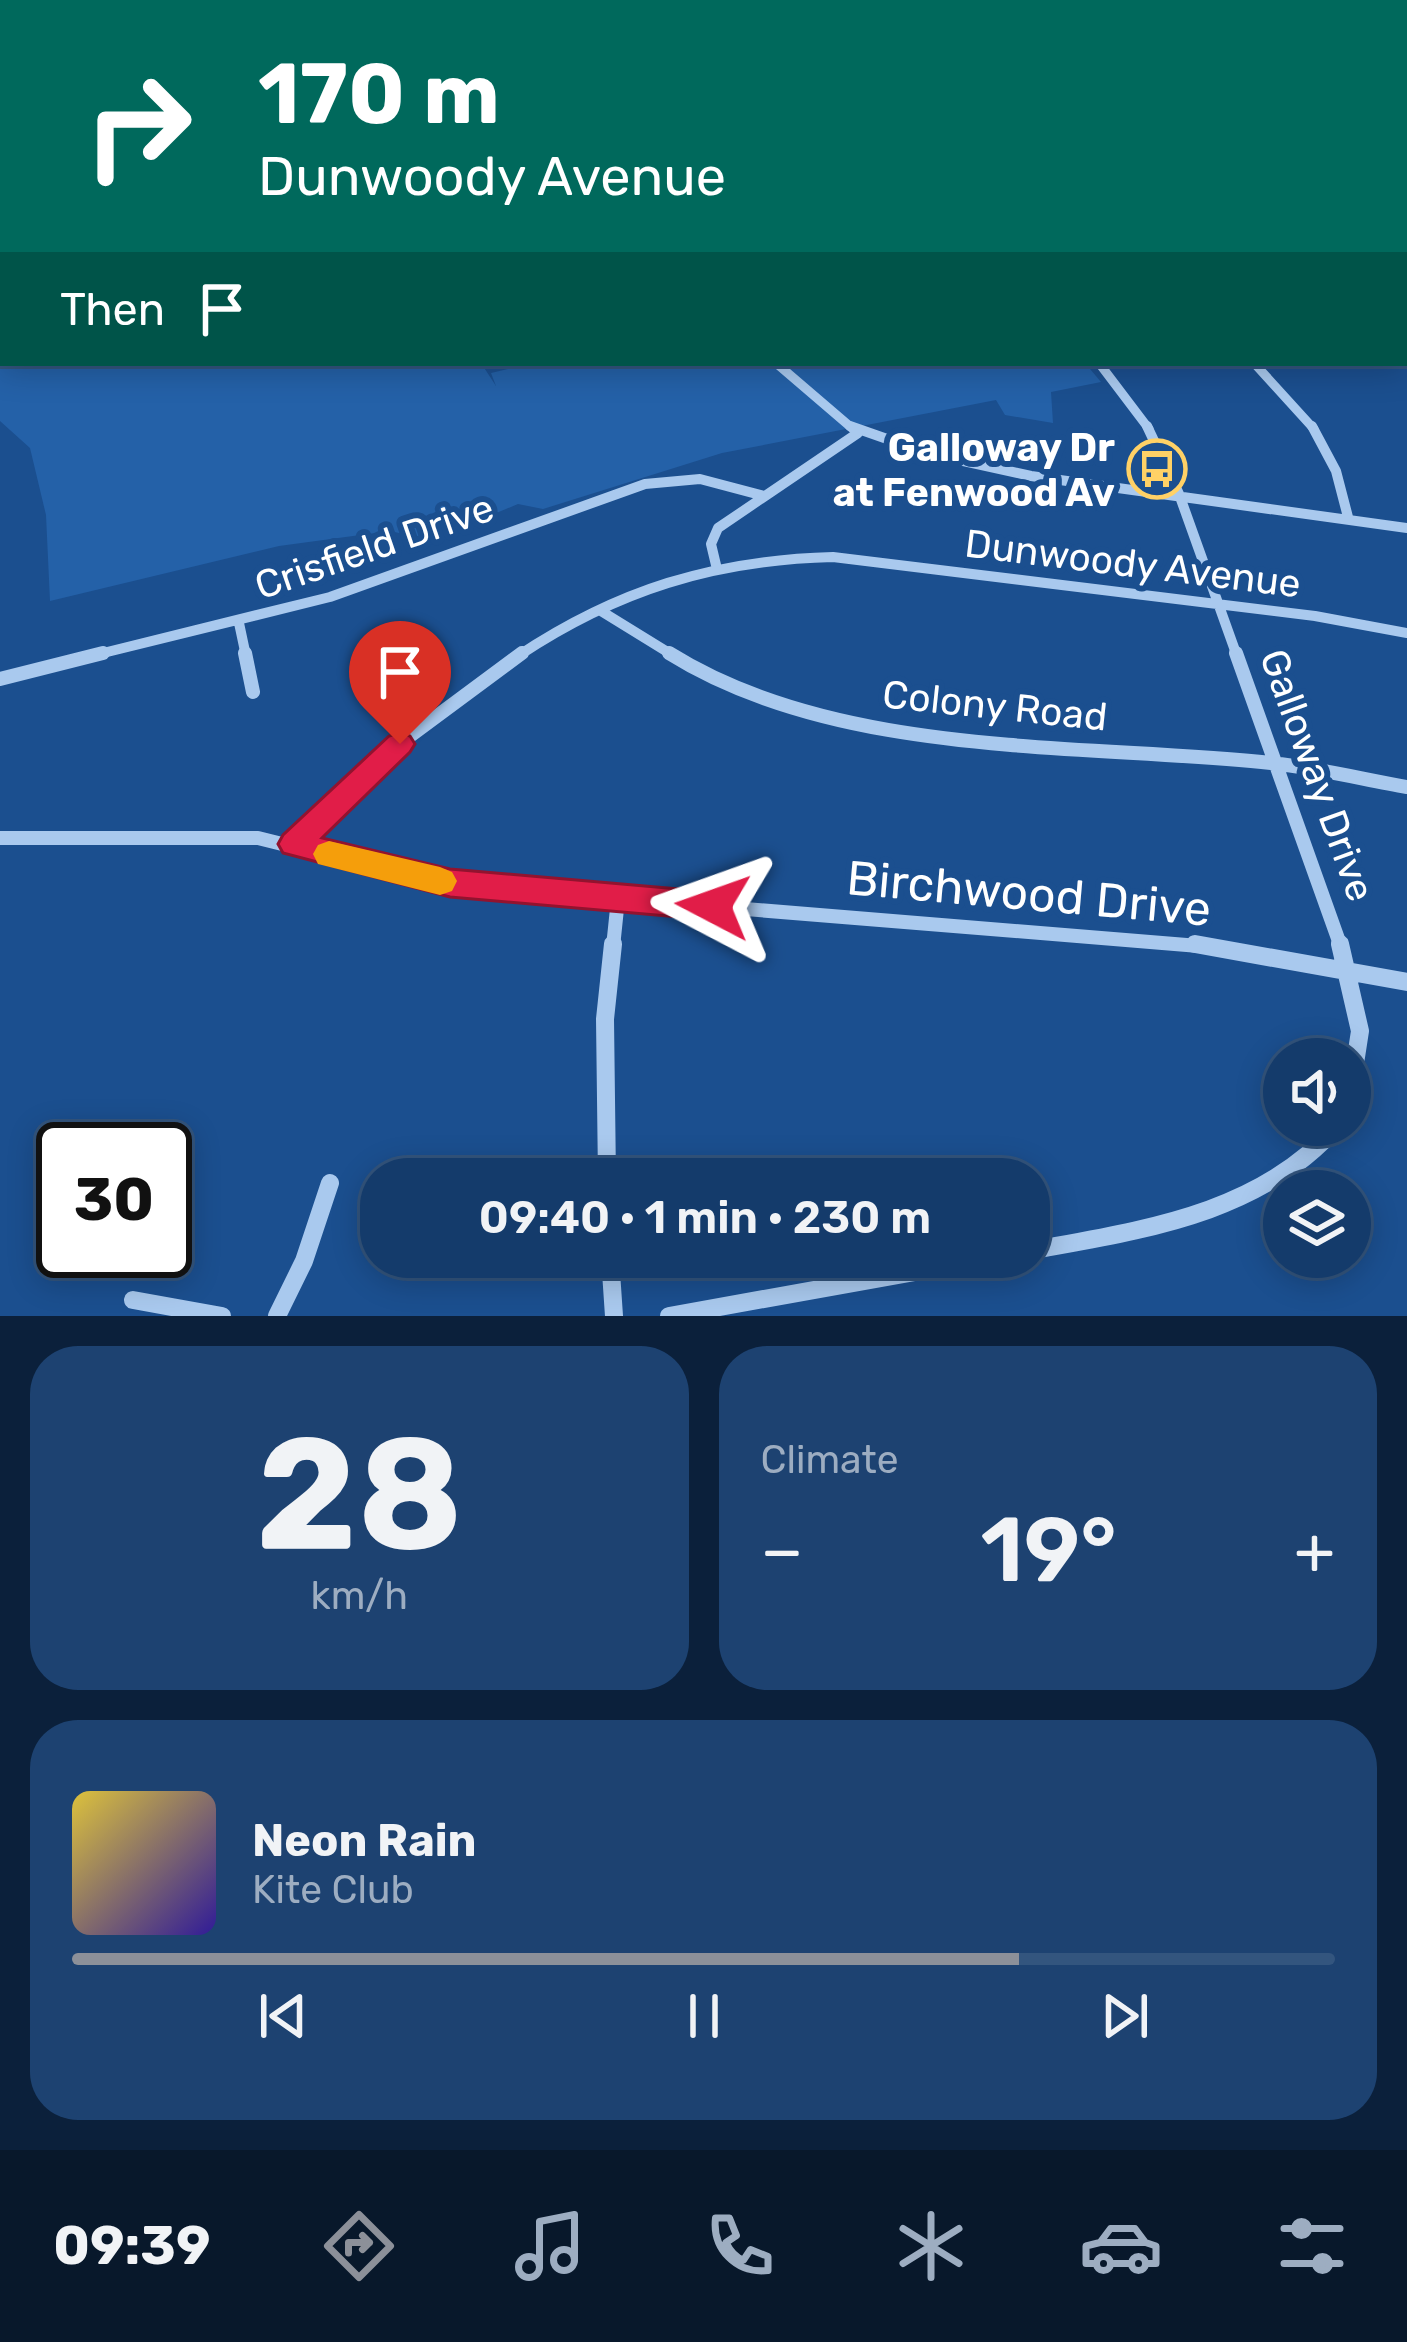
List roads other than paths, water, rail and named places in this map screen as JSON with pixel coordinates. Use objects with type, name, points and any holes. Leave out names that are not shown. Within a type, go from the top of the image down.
[{"type":"street","points":[[780,366],[858,433],[991,469],[1407,528]]},
{"type":"street","name":"Galloway Drive","points":[[1101,366],[1147,425],[1179,494],[1350,970],[1359,1038]]},
{"type":"street","points":[[1257,366],[1322,436],[1339,470],[1348,517]]},
{"type":"street","points":[[716,565],[711,550],[715,531],[858,433]]},
{"type":"street","name":"Crisfield Drive","points":[[0,679],[239,623],[375,583],[645,484],[700,479],[764,496]]},
{"type":"street","name":"Dunwoody Avenue","points":[[294,844],[366,772],[456,699],[601,611],[716,565],[812,555],[1328,617],[1407,633]]},
{"type":"street","name":"Colony Road","points":[[601,611],[688,667],[843,723],[1275,764],[1407,787]]},
{"type":"street","points":[[239,623],[253,692]]},
{"type":"street","name":"Birchwood Drive","points":[[0,838],[258,838],[450,883],[1169,941],[1407,982]]},
{"type":"street","points":[[607,1158],[604,1041],[618,899]]},
{"type":"street","points":[[1050,1246],[1251,1196],[1309,1160],[1321,1146]]},
{"type":"street","points":[[277,1316],[304,1261],[330,1183]]},
{"type":"street","points":[[611,1278],[614,1316]]},
{"type":"street","points":[[669,1316],[881,1278]]},
{"type":"street","points":[[133,1300],[223,1316]]},
{"type":"place","name":"Galloway Dr at Fenwood Av","points":[[1157,469]]}]
